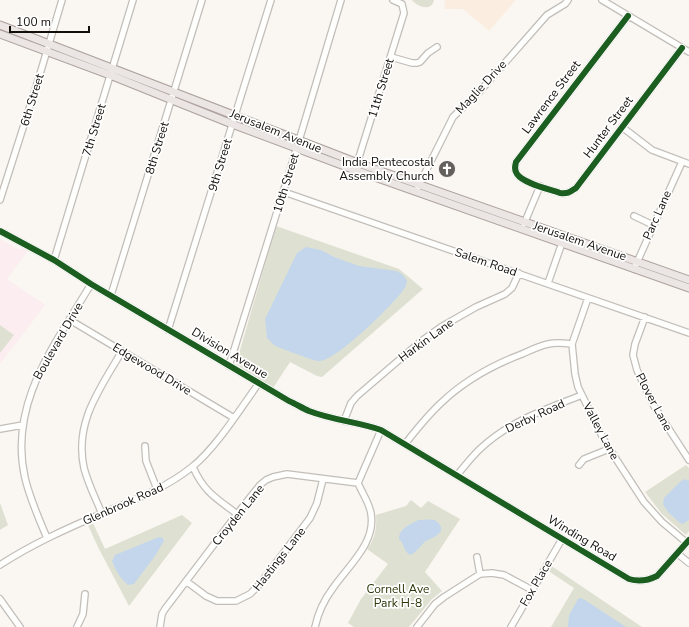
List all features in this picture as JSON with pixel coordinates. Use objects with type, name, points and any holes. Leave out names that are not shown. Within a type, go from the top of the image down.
[{"type":"main road","name":"Jerusalem Avenue","points":[[0,25],[235,115],[298,144],[357,167],[524,226],[689,280]]},
{"type":"main road","name":"Jerusalem Avenue","points":[[0,34],[110,75],[232,124],[298,144]]},
{"type":"main road","name":"Jerusalem Avenue","points":[[563,239],[634,269],[689,288]]},
{"type":"street","name":"6th Street","points":[[0,200],[62,0]]},
{"type":"street","name":"7th Street","points":[[54,260],[133,0]]},
{"type":"street","name":"8th Street","points":[[111,295],[202,0]]},
{"type":"street","name":"9th Street","points":[[168,330],[271,0]]},
{"type":"street","name":"10th Street","points":[[230,366],[341,0]]},
{"type":"street","name":"11th Street","points":[[357,167],[404,13],[402,4],[393,0]]},
{"type":"street","name":"Maglie Drive","points":[[417,188],[453,117],[481,90],[547,14],[565,4],[568,0]]},
{"type":"street","points":[[602,0],[689,52]]},
{"type":"street","name":"Lawrence Street","points":[[540,186],[526,181],[516,173],[516,162],[628,16]]},
{"type":"street","points":[[391,57],[417,63],[437,47]]},
{"type":"street","name":"Hunter Street","points":[[540,186],[565,194],[576,188],[682,48]]},
{"type":"street","points":[[622,127],[652,150],[689,164]]},
{"type":"street","name":"Parc Lane","points":[[634,269],[682,162]]},
{"type":"street","points":[[524,226],[540,186]]},
{"type":"street","name":"Salem Road","points":[[284,192],[689,333]]},
{"type":"street","points":[[634,216],[653,225]]},
{"type":"street","name":"Division Avenue","points":[[0,231],[54,260],[91,284],[289,401],[309,411],[381,430],[457,475]]},
{"type":"street","points":[[548,283],[563,239]]},
{"type":"street","name":"Harkin Lane","points":[[344,421],[351,403],[357,396],[420,342],[453,320],[505,294],[515,284],[519,273]]},
{"type":"street","name":"Boulevard Drive","points":[[47,538],[30,498],[24,477],[21,448],[23,425],[27,403],[36,378],[91,284]]},
{"type":"street","name":"Valley Lane","points":[[588,298],[572,344],[575,374],[582,395],[595,425],[644,502],[662,522],[688,541]]},
{"type":"street","name":"Plover Lane","points":[[645,317],[635,344],[633,355],[636,370],[654,406],[689,460]]},
{"type":"street","name":"Edgewood Drive","points":[[70,320],[234,418]]},
{"type":"street","points":[[405,444],[426,418],[442,402],[480,373],[542,345],[556,343],[572,344]]},
{"type":"street","points":[[102,514],[84,468],[82,437],[86,417],[92,401],[122,351]]},
{"type":"street","name":"Glenbrook Road","points":[[0,566],[29,547],[47,538],[145,496],[171,482],[193,467],[234,418],[259,383]]},
{"type":"street","name":"Derby Road","points":[[457,475],[481,448],[494,436],[511,425],[540,411],[582,395]]},
{"type":"street","points":[[0,429],[23,425]]},
{"type":"street","points":[[315,627],[324,602],[367,543],[372,531],[371,512],[358,483],[381,430]]},
{"type":"street","points":[[145,446],[146,461],[157,489]]},
{"type":"street","points":[[579,465],[584,459],[609,449]]},
{"type":"street","points":[[193,467],[203,486],[209,493],[237,514]]},
{"type":"street","name":"Croyden Lane","points":[[160,627],[162,614],[260,485],[273,477],[287,474],[358,483]]},
{"type":"street","name":"Winding Road","points":[[457,475],[628,579],[636,581],[651,579],[657,576],[688,541]]},
{"type":"street","name":"Hastings Lane","points":[[186,581],[206,596],[217,601],[236,601],[250,594],[260,584],[310,518],[317,503],[323,479]]},
{"type":"street","name":"Fox Place","points":[[510,627],[562,539]]},
{"type":"street","points":[[678,554],[689,563]]},
{"type":"street","points":[[477,557],[480,574]]},
{"type":"street","points":[[417,627],[435,604],[480,574],[492,573],[504,575],[532,590]]},
{"type":"street","points":[[77,627],[83,614],[85,594]]},
{"type":"street","points":[[0,599],[20,627]]},
{"type":"shaded area","points":[[445,0],[516,0],[489,31],[463,9],[444,9]]},
{"type":"shaded area","points":[[0,239],[18,249],[29,249],[7,279],[45,305],[0,364]]},
{"type":"green space","points":[[412,0],[434,0],[433,4],[424,7],[417,5]]},
{"type":"green space","points":[[276,226],[399,269],[423,289],[322,377],[317,376],[290,362],[273,388],[236,364]]},
{"type":"green space","points":[[0,325],[14,335],[0,353]]},
{"type":"green space","points":[[686,465],[689,468],[689,531],[686,535],[662,514],[645,492]]},
{"type":"green space","name":"Cornell Ave Park H-8","points":[[411,500],[421,508],[428,501],[460,519],[425,572],[442,591],[432,599],[409,627],[354,627],[348,623],[361,599],[388,564],[367,549],[372,542],[375,533],[376,515],[406,506]]},
{"type":"green space","points":[[0,503],[8,525],[0,530]]},
{"type":"green space","points":[[182,515],[192,523],[129,606],[87,523],[92,521],[105,549]]},
{"type":"green space","points":[[550,565],[642,627],[551,627],[574,588],[547,570]]},
{"type":"water","points":[[306,247],[321,250],[334,257],[359,266],[397,271],[403,275],[407,281],[405,287],[389,307],[352,342],[328,358],[320,361],[280,348],[274,345],[267,338],[265,319],[297,253]]},
{"type":"water","points":[[685,479],[689,481],[689,520],[683,524],[668,512],[663,504],[664,498],[681,481]]},
{"type":"water","points":[[418,520],[434,520],[439,524],[441,529],[439,534],[426,541],[410,555],[406,552],[399,539],[399,535],[403,529]]},
{"type":"water","points":[[159,537],[163,538],[164,541],[155,556],[134,584],[128,585],[120,577],[112,561],[115,555]]},
{"type":"water","points":[[581,598],[626,627],[568,627],[569,615],[578,599]]},
{"type":"cycle path","points":[[628,16],[516,162],[515,168],[520,178],[537,186],[560,193],[569,192],[576,188],[682,48]]},
{"type":"cycle path","points":[[0,231],[54,260],[91,284],[306,410],[381,430],[629,579],[643,580],[657,576],[689,540]]},
{"type":"place","name":"India Pentecostal Assembly Church","points":[[447,169]]}]
